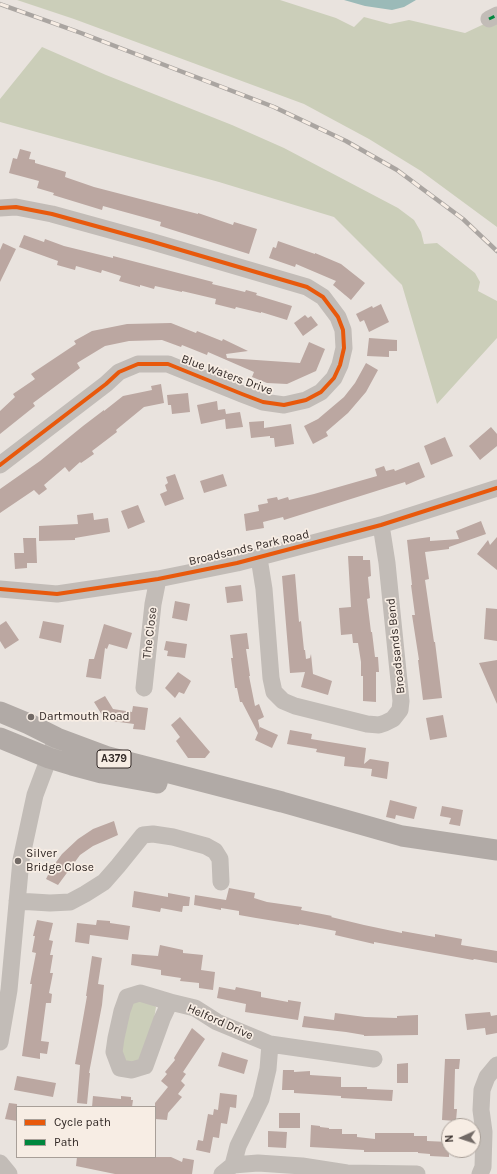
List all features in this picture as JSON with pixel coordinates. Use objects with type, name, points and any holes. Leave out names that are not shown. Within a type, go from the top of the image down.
[{"type":"main road","name":"A379","points":[[0,712],[57,738],[108,758],[233,789],[402,836],[497,850]]},
{"type":"main road","name":"A379","points":[[0,738],[49,758],[102,774],[160,783],[233,789]]},
{"type":"street","name":"Blue Waters Drive","points":[[0,208],[16,207],[52,214],[307,287],[323,297],[338,317],[343,330],[344,348],[340,365],[334,378],[321,392],[306,400],[284,405],[263,402],[168,364],[138,364],[119,372],[106,384],[0,465]]},
{"type":"street","name":"Broadsands Park Road","points":[[0,589],[57,594],[158,579],[259,558],[381,525],[496,490]]},
{"type":"street","name":"Broadsands Bend","points":[[259,558],[264,589],[271,678],[274,692],[283,701],[295,706],[367,724],[379,725],[393,719],[400,710],[401,701],[388,563],[381,525]]},
{"type":"street","name":"The Close","points":[[144,688],[153,604],[158,579]]},
{"type":"street","points":[[0,1042],[9,990],[21,860],[35,795],[57,738]]},
{"type":"street","points":[[17,901],[50,903],[70,902],[104,882],[143,836],[153,834],[174,837],[206,846],[215,851],[220,859],[221,882]]},
{"type":"street","name":"Helford Drive","points":[[170,1002],[195,1008],[217,1022],[270,1044],[374,1059]]},
{"type":"street","points":[[228,1169],[261,1099],[268,1069],[270,1044]]},
{"type":"street","points":[[480,1174],[483,1167],[484,1132],[481,1110],[482,1090],[487,1077],[497,1065]]},
{"type":"street","points":[[0,1163],[10,1174]]},
{"type":"street","points":[[228,1169],[258,1163],[302,1166],[346,1173],[417,1174]]},
{"type":"green space","points":[[17,0],[280,0],[336,18],[354,27],[364,17],[390,24],[409,20],[465,33],[497,18],[497,227],[421,171],[369,139],[304,104],[74,19]]},
{"type":"green space","points":[[42,47],[284,148],[398,208],[414,220],[421,232],[424,244],[437,243],[475,273],[480,282],[478,291],[497,301],[497,338],[437,404],[402,285],[334,217],[219,182],[0,122],[0,99]]},
{"type":"green space","points":[[138,999],[151,1001],[156,1007],[154,1019],[140,1062],[123,1061],[121,1040],[132,1003]]},
{"type":"water","points":[[344,0],[416,0],[404,7],[392,10],[365,6]]},
{"type":"building","points":[[20,149],[31,152],[29,159],[35,160],[35,163],[66,172],[65,177],[94,187],[198,213],[233,225],[234,222],[257,229],[249,254],[160,226],[161,222],[103,206],[102,210],[53,195],[54,193],[37,188],[39,181],[9,173],[13,158],[17,159]]},
{"type":"building","points":[[24,235],[44,242],[45,239],[64,246],[113,258],[113,256],[213,282],[212,284],[245,292],[246,290],[257,293],[256,295],[292,306],[287,320],[261,312],[236,307],[235,309],[215,304],[216,299],[182,291],[155,286],[154,289],[140,285],[140,287],[119,281],[121,276],[102,270],[101,273],[76,266],[75,270],[57,265],[58,261],[19,247]]},
{"type":"building","points":[[278,241],[315,253],[341,264],[365,283],[351,300],[333,285],[336,281],[296,264],[295,267],[269,258],[273,247],[276,248]]},
{"type":"building","points":[[3,243],[16,249],[0,282],[0,250]]},
{"type":"building","points":[[381,304],[389,322],[369,332],[364,320],[360,322],[356,314],[372,306],[373,308]]},
{"type":"building","points":[[305,315],[308,318],[311,316],[318,325],[303,336],[294,323]]},
{"type":"building","points":[[171,323],[222,341],[223,339],[248,351],[226,354],[227,358],[300,363],[309,342],[325,349],[316,371],[287,384],[267,383],[252,377],[254,372],[208,352],[207,355],[182,345],[181,347],[162,340],[129,341],[105,346],[77,363],[80,368],[33,403],[35,406],[0,434],[0,411],[15,397],[13,394],[35,379],[31,374],[76,344],[74,341],[92,331],[127,324]]},
{"type":"building","points":[[369,338],[397,340],[397,351],[389,351],[389,357],[367,356]]},
{"type":"building","points":[[366,363],[378,370],[366,392],[348,413],[326,432],[328,436],[313,444],[304,426],[318,419],[344,397],[355,383]]},
{"type":"building","points":[[161,384],[164,403],[144,407],[116,430],[117,432],[92,451],[94,454],[81,463],[80,462],[69,472],[65,467],[44,485],[47,489],[39,495],[34,490],[0,513],[0,489],[40,461],[123,396],[152,390],[151,386]]},
{"type":"building","points":[[188,393],[190,412],[172,414],[171,405],[168,405],[167,395]]},
{"type":"building","points":[[217,401],[218,410],[225,409],[226,414],[240,412],[243,427],[226,429],[225,419],[201,424],[197,405]]},
{"type":"building","points":[[264,421],[264,428],[291,424],[294,444],[275,447],[274,438],[270,438],[270,436],[251,438],[249,422]]},
{"type":"building","points":[[491,427],[497,434],[497,446],[480,460],[469,446]]},
{"type":"building","points":[[445,437],[453,456],[431,465],[424,446]]},
{"type":"building","points":[[419,462],[425,477],[406,485],[405,482],[284,520],[283,517],[263,522],[264,528],[246,531],[244,514],[259,511],[258,505],[268,503],[267,499],[277,497],[278,500],[288,497],[289,500],[314,494],[377,476],[375,469],[384,466],[386,471],[394,469],[395,471]]},
{"type":"building","points":[[175,474],[184,499],[165,506],[160,494],[167,491],[165,485],[168,483],[166,477]]},
{"type":"building","points":[[223,474],[227,486],[204,493],[200,481]]},
{"type":"building","points":[[138,505],[145,522],[128,529],[121,511]]},
{"type":"building","points":[[93,513],[94,520],[108,518],[110,532],[75,538],[75,540],[39,541],[39,526],[78,524],[77,515]]},
{"type":"building","points":[[481,521],[486,534],[449,547],[449,549],[425,552],[429,579],[425,580],[442,698],[423,700],[412,615],[415,615],[407,540],[430,537],[430,541],[459,539],[456,531]]},
{"type":"building","points":[[497,537],[497,570],[477,554],[488,540],[490,545]]},
{"type":"building","points":[[23,538],[36,538],[37,563],[27,563],[27,568],[15,569],[14,553],[24,553]]},
{"type":"building","points":[[348,556],[363,556],[363,560],[370,560],[371,576],[368,577],[370,598],[367,599],[375,657],[378,657],[379,672],[376,672],[376,702],[363,701],[363,676],[361,676],[361,662],[358,643],[353,643],[352,634],[341,635],[339,608],[351,607]]},
{"type":"building","points":[[295,574],[299,622],[301,621],[306,659],[310,658],[311,654],[313,674],[332,681],[328,695],[301,687],[305,672],[290,673],[282,576]]},
{"type":"building","points":[[241,585],[243,601],[227,603],[225,587]]},
{"type":"building","points":[[175,601],[190,604],[187,621],[172,618]]},
{"type":"building","points":[[486,608],[497,609],[497,641],[484,639]]},
{"type":"building","points":[[6,621],[19,640],[5,649],[0,641],[0,625]]},
{"type":"building","points":[[43,621],[64,625],[61,643],[39,638]]},
{"type":"building","points":[[104,624],[132,633],[127,649],[109,644],[107,649],[105,648],[101,679],[86,677],[89,659],[94,659]]},
{"type":"building","points":[[247,633],[249,649],[246,649],[249,676],[255,706],[259,704],[264,717],[258,720],[260,729],[260,727],[278,735],[272,748],[255,740],[258,733],[242,702],[240,702],[237,688],[235,688],[230,635]]},
{"type":"building","points":[[166,641],[187,644],[185,658],[167,656],[168,651],[164,650]]},
{"type":"building","points":[[497,660],[497,704],[479,663]]},
{"type":"building","points":[[178,672],[191,681],[184,694],[179,692],[175,698],[165,688]]},
{"type":"building","points":[[105,696],[113,709],[132,712],[133,706],[148,708],[145,730],[133,729],[134,724],[112,721],[104,714],[102,715],[94,702]]},
{"type":"building","points":[[443,715],[447,737],[430,740],[426,718]]},
{"type":"building","points":[[180,717],[210,752],[205,758],[188,758],[176,741],[180,737],[171,725]]},
{"type":"building","points":[[290,730],[312,734],[311,739],[366,748],[364,764],[370,759],[389,762],[387,779],[371,776],[372,769],[344,766],[345,757],[316,752],[317,749],[287,744]]},
{"type":"building","points":[[390,800],[417,807],[414,819],[396,815],[395,819],[386,817]]},
{"type":"building","points":[[442,806],[463,810],[460,826],[449,824],[451,818],[440,816]]},
{"type":"building","points":[[114,821],[118,835],[93,846],[80,855],[58,885],[46,879],[62,854],[78,839],[93,829]]},
{"type":"building","points":[[229,888],[255,893],[254,898],[267,902],[302,907],[301,910],[332,916],[331,917],[364,925],[402,933],[402,931],[435,937],[435,934],[462,939],[461,945],[497,951],[497,963],[374,942],[374,944],[335,935],[336,931],[239,915],[239,911],[221,908],[221,910],[194,905],[195,895],[226,900]]},
{"type":"building","points":[[134,891],[168,897],[168,893],[190,897],[189,906],[183,906],[182,912],[161,908],[160,912],[132,907]]},
{"type":"building","points":[[37,920],[53,923],[49,940],[53,941],[50,955],[53,955],[50,973],[53,973],[49,993],[52,994],[51,1003],[46,1003],[41,1041],[49,1042],[47,1054],[40,1053],[40,1059],[22,1056],[32,984],[30,984],[36,953],[32,952],[35,936],[33,936]]},
{"type":"building","points":[[97,920],[110,921],[110,923],[130,926],[128,940],[90,935],[89,944],[75,942],[77,923],[96,925]]},
{"type":"building","points":[[160,945],[183,950],[183,953],[203,955],[201,970],[215,972],[213,990],[199,988],[199,983],[180,981],[181,978],[161,975],[161,970],[131,965],[132,954],[158,956]]},
{"type":"building","points":[[92,956],[102,958],[98,984],[104,985],[102,1005],[89,1073],[87,1104],[77,1103],[80,1065],[75,1064],[87,996]]},
{"type":"building","points":[[219,987],[235,990],[236,987],[261,992],[261,997],[288,1002],[288,1000],[301,1002],[298,1020],[245,1012],[246,1004],[217,998]]},
{"type":"building","points":[[490,1012],[491,1016],[497,1015],[497,1033],[486,1035],[485,1028],[467,1030],[465,1014]]},
{"type":"building","points":[[335,1013],[365,1017],[397,1018],[397,1016],[418,1015],[418,1035],[364,1036],[346,1032],[302,1027],[304,1016],[334,1020]]},
{"type":"building","points":[[192,1028],[205,1039],[183,1072],[186,1074],[181,1081],[185,1085],[178,1094],[182,1097],[168,1113],[167,1120],[156,1119],[155,1103],[168,1087],[161,1081],[167,1074],[165,1072],[175,1060],[174,1058]]},
{"type":"building","points":[[222,1052],[248,1060],[244,1074],[218,1066]]},
{"type":"building","points":[[445,1059],[460,1059],[459,1069],[455,1069],[454,1109],[457,1109],[456,1118],[442,1118]]},
{"type":"building","points":[[408,1063],[408,1083],[397,1083],[397,1064]]},
{"type":"building","points":[[283,1070],[294,1070],[294,1072],[310,1071],[310,1075],[341,1077],[341,1087],[367,1087],[367,1089],[393,1090],[392,1101],[341,1098],[341,1096],[294,1093],[294,1090],[282,1090]]},
{"type":"building","points":[[17,1076],[56,1083],[53,1097],[14,1090]]},
{"type":"building","points":[[220,1093],[237,1095],[236,1108],[230,1107],[227,1124],[221,1123],[219,1138],[213,1137],[210,1153],[196,1150],[198,1140],[203,1141],[208,1114],[213,1115],[214,1109],[218,1110]]},
{"type":"building","points":[[93,1096],[121,1099],[121,1096],[131,1097],[131,1100],[133,1100],[132,1106],[92,1106]]},
{"type":"building","points":[[9,1103],[17,1104],[16,1121],[5,1119]]},
{"type":"building","points":[[279,1113],[300,1113],[300,1128],[279,1128]]},
{"type":"building","points":[[311,1125],[329,1129],[342,1129],[342,1134],[357,1134],[357,1137],[375,1139],[375,1133],[414,1133],[414,1136],[427,1136],[427,1141],[441,1142],[441,1157],[430,1156],[430,1154],[418,1152],[364,1152],[364,1150],[310,1147]]},
{"type":"building","points":[[268,1131],[287,1132],[286,1148],[268,1147]]},
{"type":"building","points":[[171,1157],[182,1162],[183,1158],[194,1160],[192,1174],[115,1174],[76,1166],[77,1158]]},
{"type":"railway","points":[[0,4],[81,33],[274,107],[346,141],[397,170],[463,219],[497,251]]},
{"type":"marked path","points":[[489,19],[497,15]]},
{"type":"cycle path","points":[[0,208],[16,207],[52,214],[307,287],[323,297],[338,317],[343,330],[344,348],[340,365],[334,378],[321,392],[306,400],[284,405],[263,402],[168,364],[138,364],[119,372],[106,384],[0,465]]},
{"type":"cycle path","points":[[0,589],[57,594],[158,579],[237,563],[381,525],[497,488]]},
{"type":"place","name":"Dartmouth Road","points":[[31,717]]},
{"type":"place","name":"Silver Bridge Close","points":[[18,861]]}]
